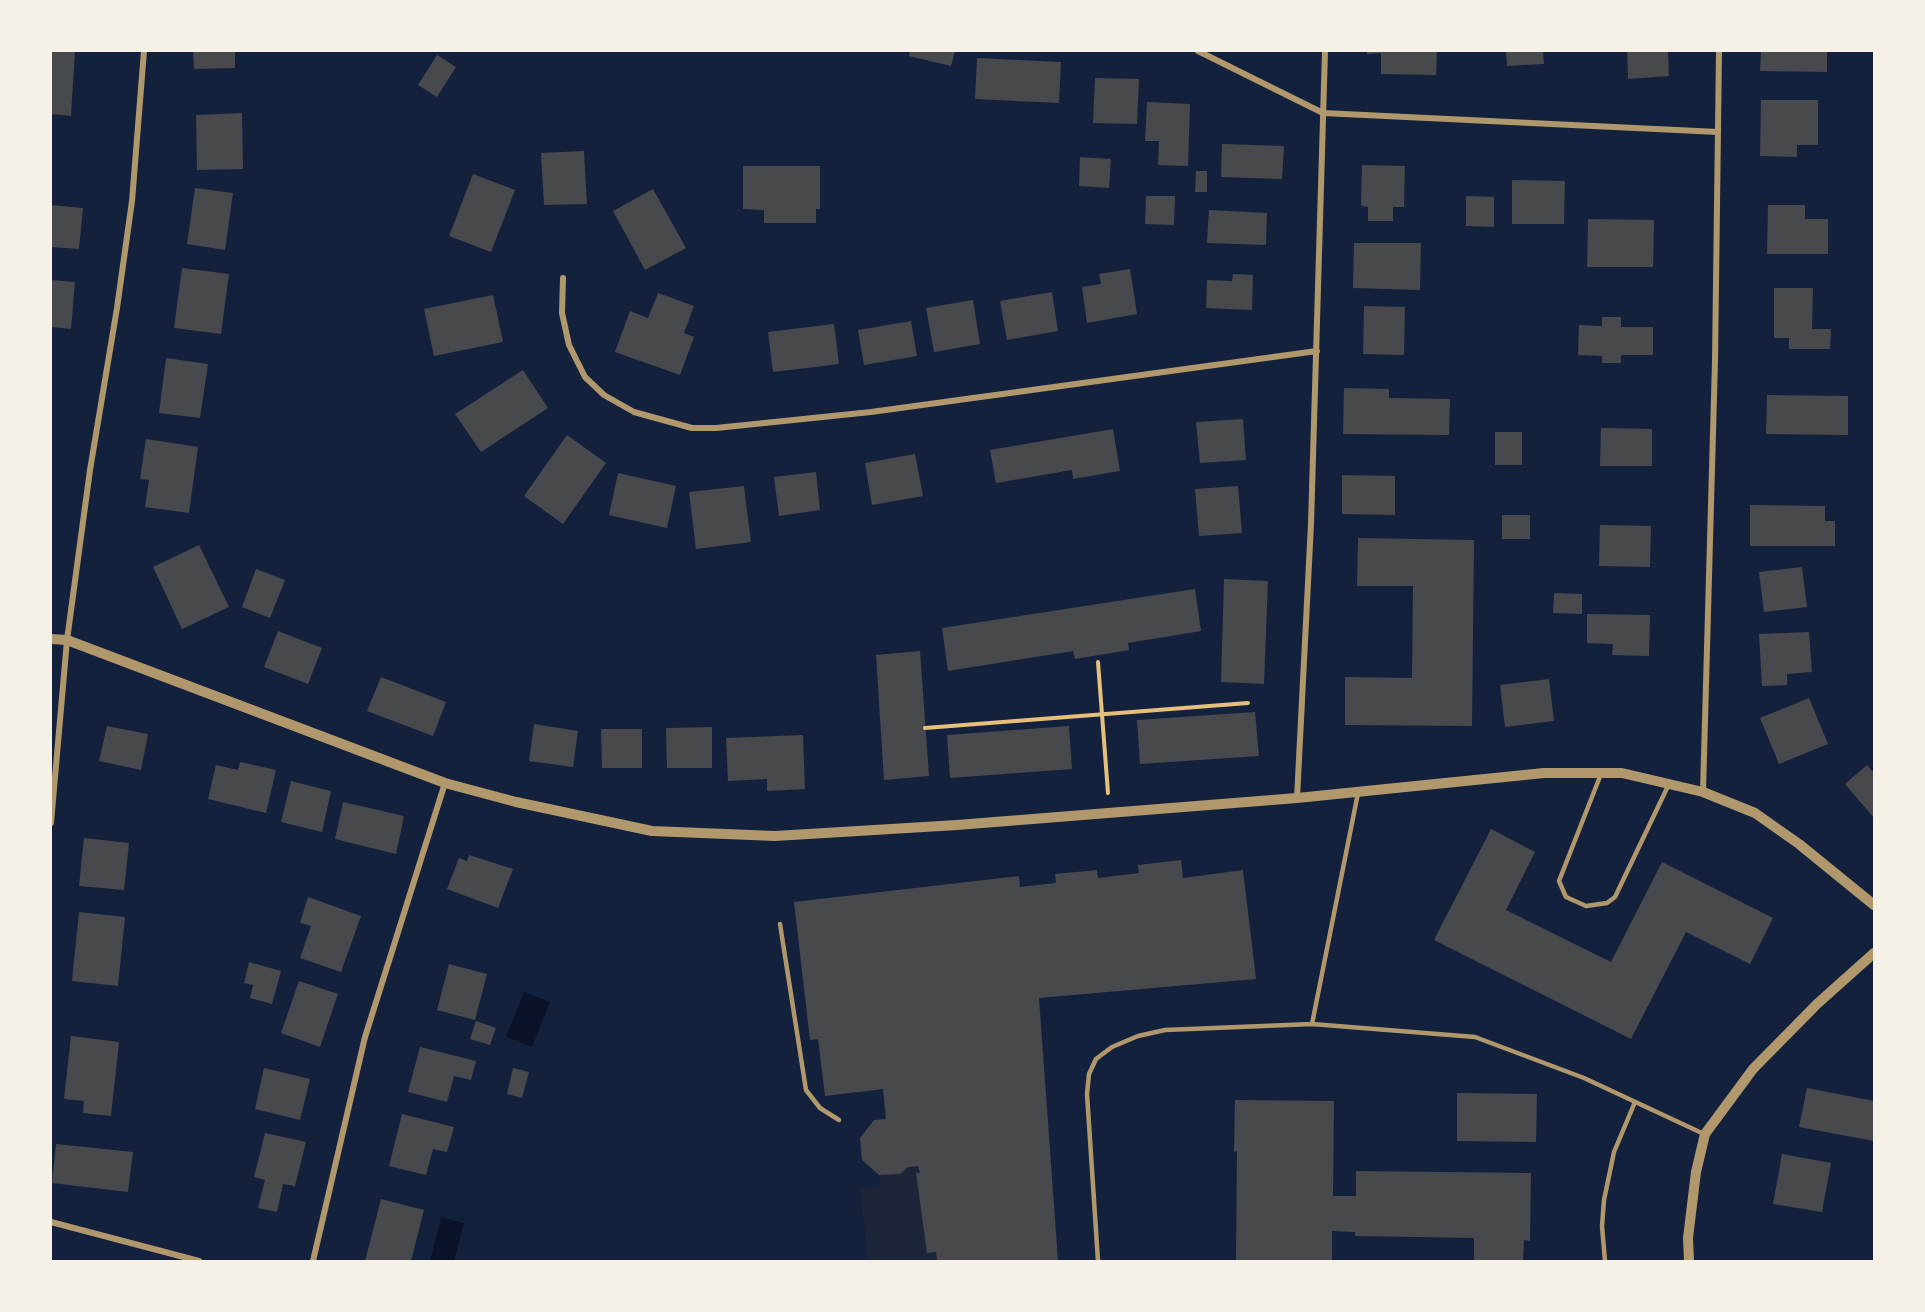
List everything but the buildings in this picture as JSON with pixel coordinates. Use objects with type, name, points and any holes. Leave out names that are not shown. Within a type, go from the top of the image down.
[{"type":"street","points":[[51,823],[67,640],[136,166],[144,51]]},
{"type":"street","points":[[1198,51],[1323,112],[1718,132]]},
{"type":"street","points":[[1297,798],[1317,351],[1325,51]]},
{"type":"street","points":[[1702,792],[1714,361],[1719,51]]},
{"type":"street","points":[[563,278],[561,313],[569,345],[585,377],[604,395],[634,412],[692,428],[716,429],[871,412],[1317,351]]},
{"type":"street","points":[[51,639],[67,640],[445,783],[516,802],[652,831],[719,835],[786,835],[1297,798],[1544,773],[1622,773],[1702,792],[1755,813],[1799,843],[1874,905]]},
{"type":"street","points":[[313,1261],[365,1036],[445,783]]},
{"type":"street","points":[[1689,1261],[1693,1195],[1705,1134],[1753,1069],[1817,1004],[1874,953]]},
{"type":"street","points":[[51,1222],[199,1261]]},
{"type":"lane","points":[[1602,772],[1559,881],[1566,897],[1586,906],[1607,903],[1615,897],[1669,784]]},
{"type":"lane","points":[[1312,1024],[1359,790]]},
{"type":"lane","points":[[780,924],[806,1090],[820,1108],[839,1120]]},
{"type":"lane","points":[[1098,1261],[1087,1094],[1089,1074],[1096,1059],[1112,1047],[1138,1036],[1165,1030],[1312,1024],[1475,1037],[1584,1078],[1705,1134]]},
{"type":"lane","points":[[1605,1261],[1602,1226],[1604,1200],[1614,1152],[1635,1102]]},
{"type":"path","points":[[1098,663],[1109,812]]},
{"type":"path","points":[[926,728],[1248,703]]},
{"type":"shaded area","points":[[524,992],[550,1002],[532,1047],[506,1037]]},
{"type":"shaded area","points":[[918,1166],[920,1173],[916,1174],[927,1252],[936,1252],[937,1261],[868,1261],[860,1188],[880,1186],[879,1175],[900,1174],[908,1167]]},
{"type":"shaded area","points":[[441,1217],[464,1223],[454,1261],[430,1261]]}]
